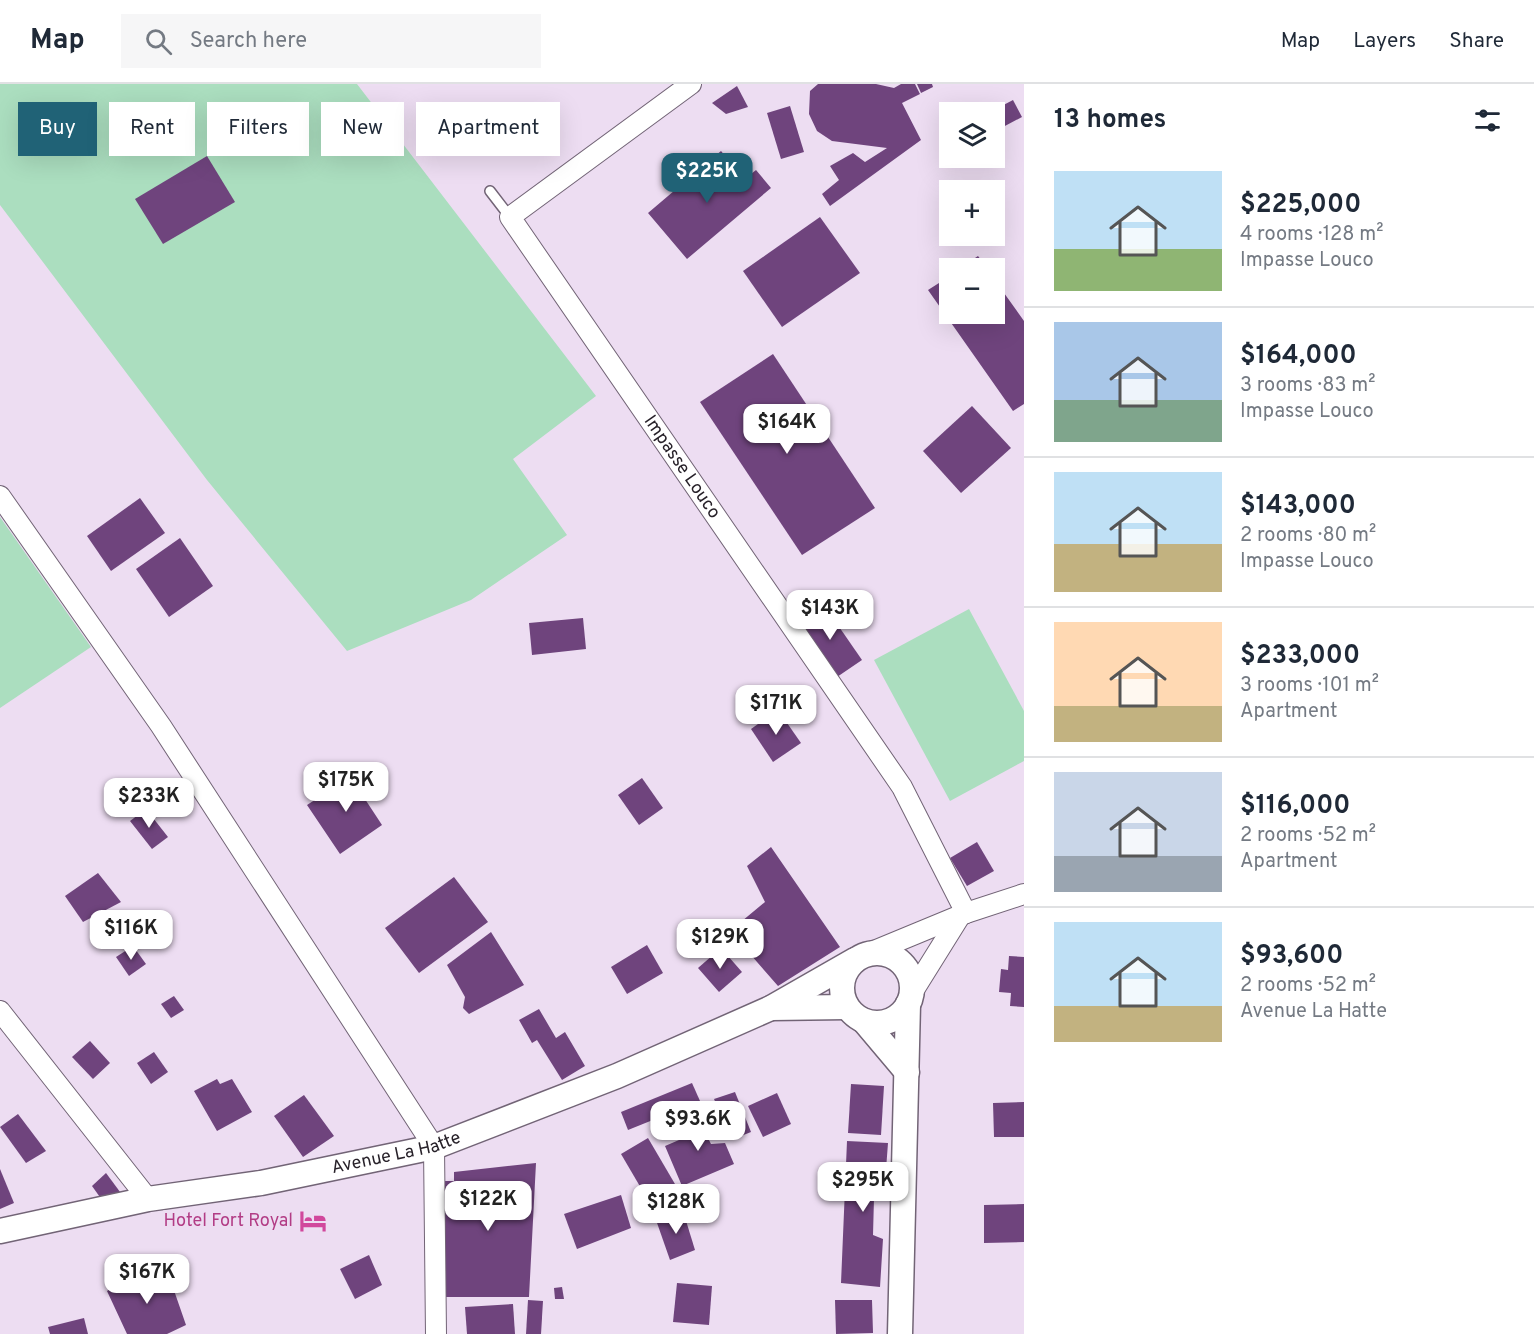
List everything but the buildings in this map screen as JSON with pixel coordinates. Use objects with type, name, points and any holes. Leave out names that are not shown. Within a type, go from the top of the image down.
[{"type":"street","points":[[510,217],[691,84]]},
{"type":"street","name":"Impasse Louco","points":[[510,217],[902,787],[963,914]]},
{"type":"street","points":[[0,495],[160,726],[434,1147],[435,1334]]},
{"type":"street","points":[[907,1072],[856,1014],[842,987],[848,968],[859,958],[963,914],[1024,894]]},
{"type":"street","points":[[856,1014],[873,1023],[891,1020],[910,999],[963,914]]},
{"type":"street","points":[[859,958],[882,953],[900,962],[912,981],[907,1072],[900,1334]]},
{"type":"street","name":"Avenue La Hatte","points":[[0,1231],[148,1199],[261,1183],[434,1147],[617,1077],[771,1008],[859,958]]},
{"type":"street","name":"Avenue La Hatte","points":[[771,1008],[856,1014]]},
{"type":"street","points":[[0,1011],[148,1199]]},
{"type":"lane","points":[[490,191],[510,217]]},
{"type":"green space","points":[[0,84],[357,84],[371,102],[321,102],[321,156],[404,156],[404,145],[596,396],[513,459],[567,535],[471,600],[347,651],[207,480],[0,205]]},
{"type":"green space","points":[[0,517],[91,647],[0,708]]},
{"type":"green space","points":[[969,609],[1024,711],[1024,761],[950,801],[874,660]]},
{"type":"place","name":"Hotel Fort Royal","points":[[313,1221]]}]
